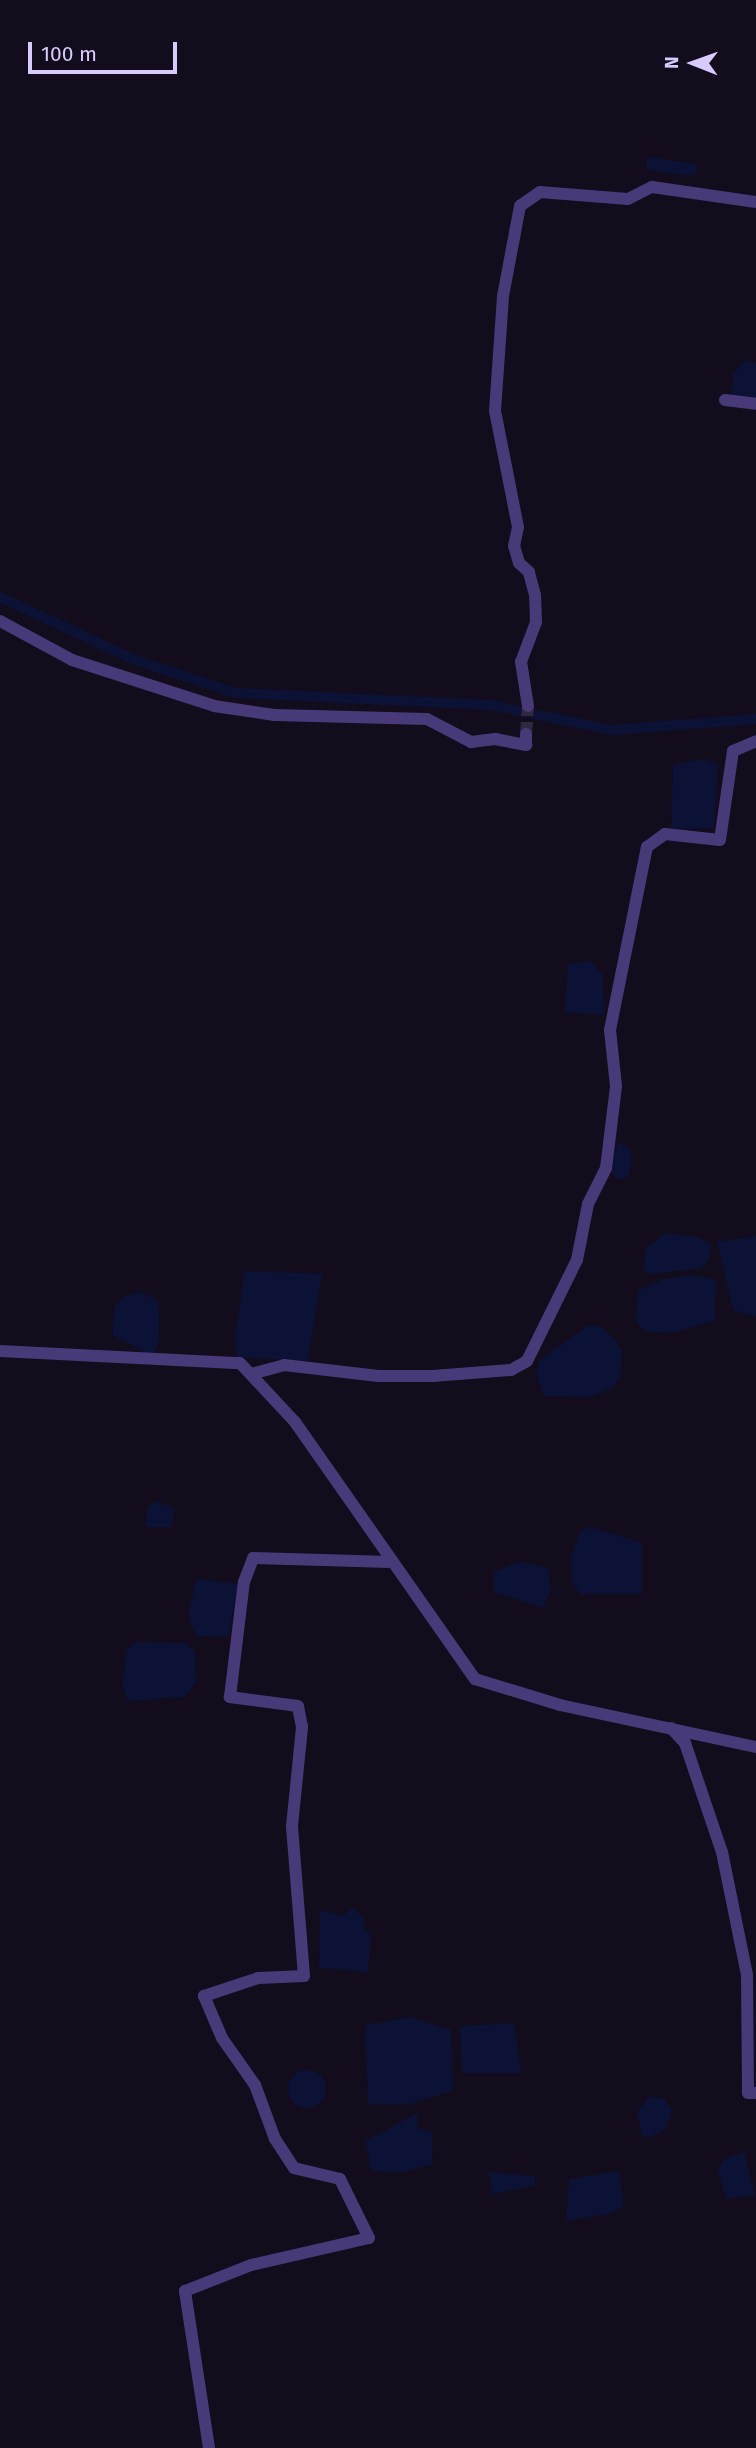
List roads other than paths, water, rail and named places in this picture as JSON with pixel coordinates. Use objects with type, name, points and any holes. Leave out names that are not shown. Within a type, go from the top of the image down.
[{"type":"street","points":[[528,706],[521,662],[536,622],[535,595],[529,572],[519,563],[514,546],[518,527],[495,411],[503,296],[520,206],[540,192],[628,199],[652,187],[756,202]]},
{"type":"street","points":[[725,400],[756,404]]},
{"type":"street","points":[[0,621],[72,660],[214,706],[274,715],[427,719],[471,742],[495,739],[526,745],[526,734]]},
{"type":"street","points":[[251,1374],[284,1364],[378,1376],[433,1376],[511,1370],[527,1361],[578,1261],[588,1204],[606,1168],[616,1086],[610,1030],[647,847],[665,834],[720,840],[733,751],[756,741]]},
{"type":"street","points":[[0,1351],[240,1363],[295,1422],[390,1562],[475,1679],[560,1705],[756,1747]]},
{"type":"street","points":[[209,2448],[185,2291],[251,2265],[369,2238],[340,2179],[294,2168],[275,2139],[256,2085],[222,2038],[204,1996],[258,1978],[304,1976],[292,1826],[302,1727],[298,1706],[230,1697],[244,1582],[253,1558],[390,1562]]},
{"type":"street","points":[[671,1728],[685,1743],[722,1852],[747,1975],[748,2093],[756,2093]]},
{"type":"water","points":[[647,157],[697,164],[695,176],[647,170]]},
{"type":"water","points":[[744,361],[756,363],[756,400],[731,397],[733,374]]},
{"type":"water","points":[[703,759],[718,764],[714,828],[671,829],[673,765]]},
{"type":"water","points":[[590,961],[603,975],[604,1015],[565,1012],[568,964]]},
{"type":"water","points":[[619,1143],[629,1147],[632,1162],[629,1174],[620,1180],[613,1175],[611,1162],[611,1153]]},
{"type":"water","points":[[665,1233],[699,1237],[711,1245],[709,1259],[702,1268],[652,1274],[643,1271],[646,1248]]},
{"type":"water","points":[[756,1236],[756,1316],[733,1310],[717,1242]]},
{"type":"water","points":[[245,1271],[322,1274],[308,1361],[237,1357],[235,1337]]},
{"type":"water","points":[[694,1275],[716,1280],[715,1321],[670,1333],[644,1331],[636,1321],[638,1291],[663,1279]]},
{"type":"water","points":[[139,1292],[157,1299],[159,1341],[154,1353],[148,1354],[112,1335],[115,1306],[125,1296]]},
{"type":"water","points":[[587,1326],[600,1326],[615,1340],[622,1352],[620,1379],[611,1389],[588,1397],[544,1396],[536,1374],[539,1361]]},
{"type":"water","points":[[157,1501],[174,1508],[172,1527],[145,1527],[148,1507]]},
{"type":"water","points":[[591,1527],[642,1543],[642,1594],[580,1594],[572,1582],[571,1557],[580,1531]]},
{"type":"water","points":[[521,1562],[548,1568],[551,1590],[543,1607],[494,1593],[494,1571]]},
{"type":"water","points":[[196,1579],[238,1584],[228,1637],[196,1636],[188,1617]]},
{"type":"water","points":[[137,1642],[185,1643],[195,1651],[196,1683],[184,1697],[128,1701],[122,1686],[127,1649]]},
{"type":"water","points":[[352,1908],[364,1917],[364,1927],[371,1936],[368,1972],[319,1968],[320,1910],[343,1916]]},
{"type":"water","points":[[410,2017],[451,2030],[453,2091],[407,2105],[368,2104],[365,2025]]},
{"type":"water","points":[[514,2023],[521,2073],[462,2073],[460,2026]]},
{"type":"water","points":[[307,2070],[320,2076],[326,2089],[320,2102],[307,2108],[294,2102],[288,2089],[294,2076]]},
{"type":"water","points":[[648,2097],[664,2098],[672,2111],[665,2130],[649,2137],[642,2135],[637,2113]]},
{"type":"water","points":[[417,2113],[418,2128],[432,2132],[433,2164],[405,2172],[371,2171],[366,2141]]},
{"type":"water","points":[[744,2152],[755,2195],[726,2199],[718,2170],[724,2159]]},
{"type":"water","points":[[619,2171],[624,2205],[612,2213],[566,2221],[569,2179]]},
{"type":"water","points":[[489,2172],[535,2176],[535,2186],[492,2194]]},
{"type":"waterway","points":[[0,597],[135,660],[236,693],[491,705],[612,730],[756,719]]},
{"type":"tunnel","points":[[526,734],[528,706]]}]
